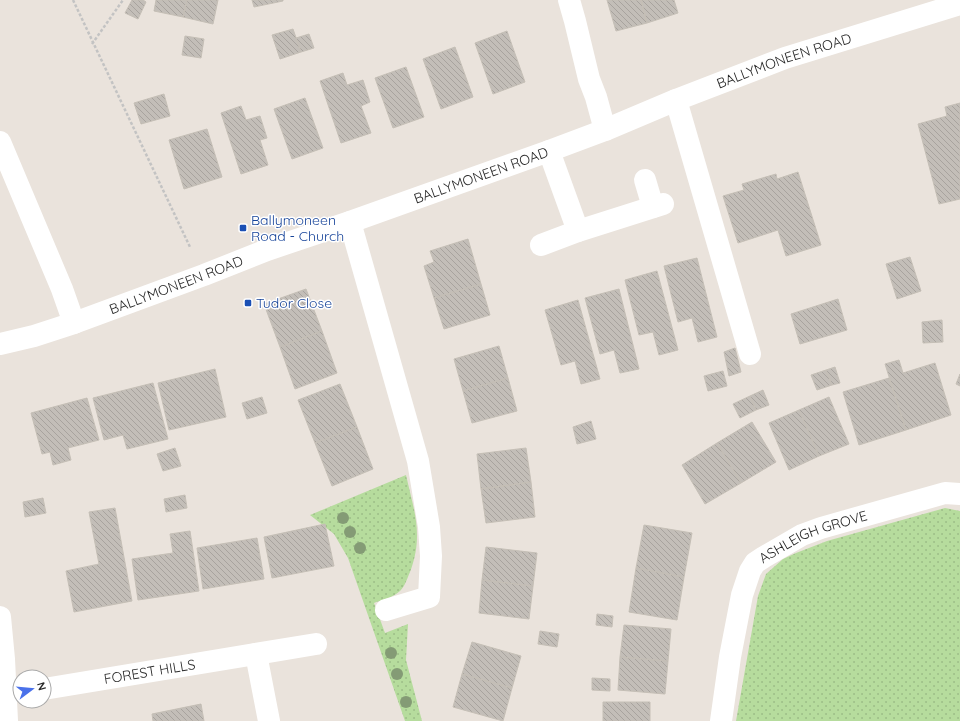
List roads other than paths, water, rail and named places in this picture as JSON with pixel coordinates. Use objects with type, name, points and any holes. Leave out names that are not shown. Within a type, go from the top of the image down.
[{"type":"street","points":[[569,0],[589,79],[606,130]]},
{"type":"street","name":"BALLYMONEEN ROAD","points":[[0,344],[34,336],[74,323],[267,250],[549,151],[606,130],[676,100],[785,58],[960,4]]},
{"type":"street","points":[[676,100],[750,354]]},
{"type":"street","points":[[0,142],[62,289],[74,323]]},
{"type":"street","points":[[549,151],[578,231]]},
{"type":"street","points":[[541,245],[578,231],[658,206],[645,180]]},
{"type":"street","points":[[350,222],[418,461],[429,527],[431,556],[429,597],[386,610]]},
{"type":"street","name":"ASHLEIGH GROVE","points":[[721,721],[730,657],[742,595],[750,571],[755,563],[802,535],[821,528],[945,493],[960,494]]},
{"type":"street","points":[[0,617],[12,688]]},
{"type":"street","name":"FOREST HILLS","points":[[52,688],[316,644]]},
{"type":"street","points":[[256,654],[269,721]]},
{"type":"street","points":[[7,721],[12,698]]},
{"type":"place","name":"Ballymoneen Road - Church","points":[[243,228]]},
{"type":"place","name":"Tudor Close","points":[[248,303]]}]
